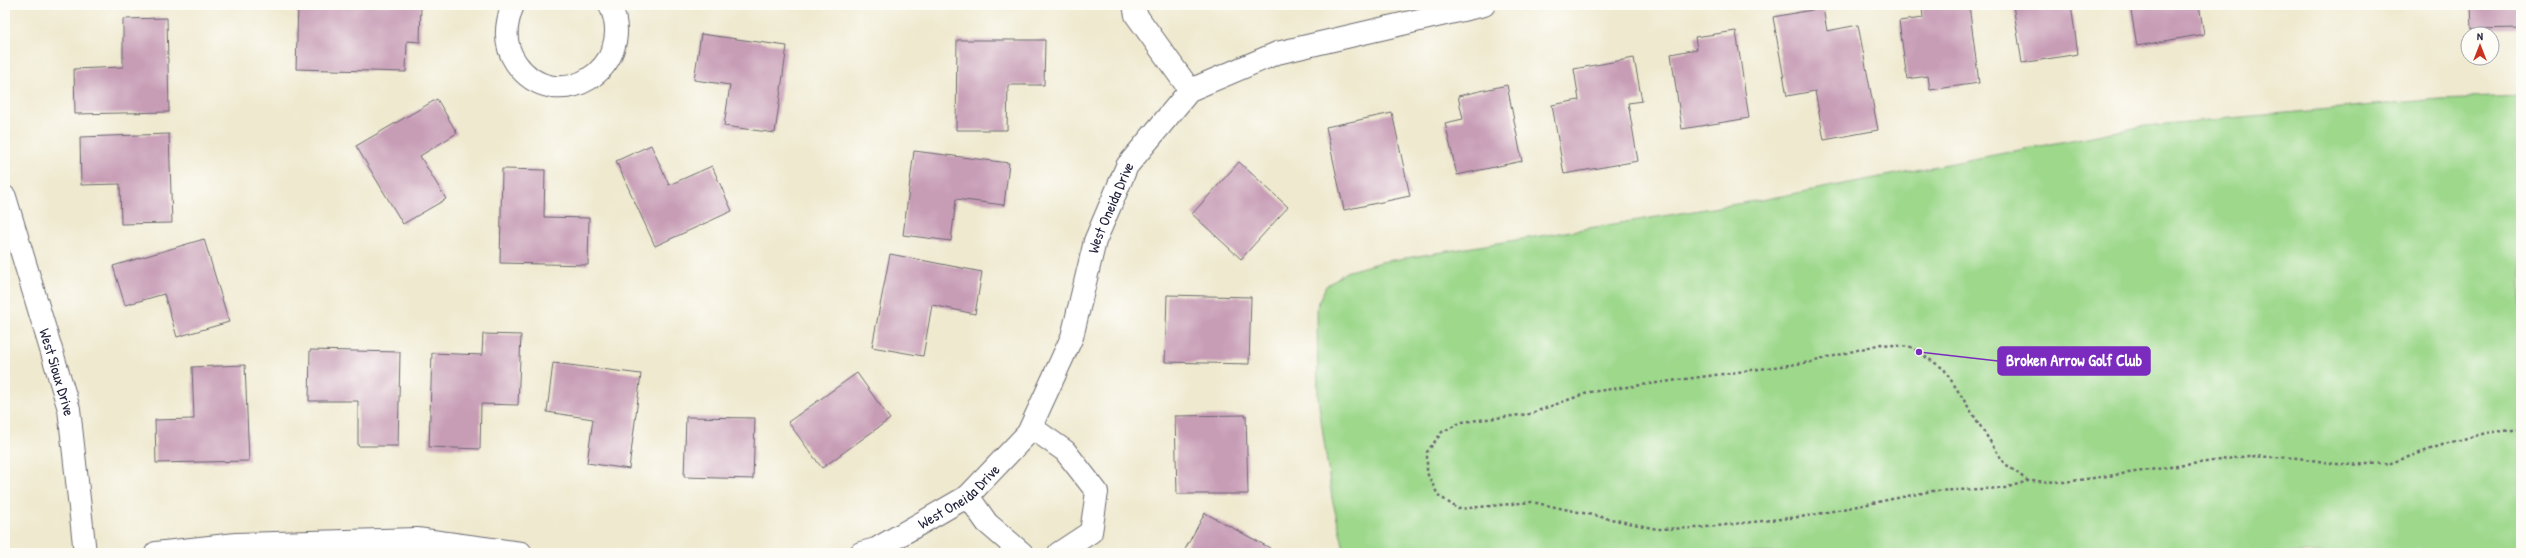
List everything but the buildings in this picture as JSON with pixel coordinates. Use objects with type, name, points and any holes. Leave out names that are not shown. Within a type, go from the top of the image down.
[{"type":"street","points":[[513,5],[507,19],[506,37],[511,55],[518,65],[535,81],[553,86],[571,86],[588,80],[603,69],[613,54],[617,36],[615,17],[610,5]]},
{"type":"street","points":[[1134,5],[1136,15],[1190,90]]},
{"type":"street","name":"West Oneida Drive","points":[[861,553],[876,549],[968,496],[1028,433],[1072,337],[1096,241],[1127,166],[1190,90],[1277,53],[1484,5]]},
{"type":"street","name":"West Sioux Drive","points":[[5,197],[69,409],[85,553]]},
{"type":"street","points":[[1031,427],[1065,451],[1097,492],[1091,532],[1059,553]]},
{"type":"street","points":[[968,496],[987,523],[1022,553]]},
{"type":"street","points":[[156,553],[236,544],[417,539],[521,553]]},
{"type":"path","points":[[2028,481],[2004,463],[1944,369],[1911,347],[1881,344],[1811,362],[1590,392],[1529,414],[1462,422],[1442,432],[1427,452],[1427,473],[1438,495],[1458,509],[1532,502],[1657,529],[1698,528],[1808,516],[1932,491],[2005,488],[2028,481],[2065,482],[2248,456],[2298,458],[2344,465],[2391,463],[2471,437],[2521,428]]},
{"type":"green space","points":[[2521,96],[2521,553],[1345,553],[1332,498],[1318,398],[1317,307],[1326,286],[1346,272],[1381,262],[1761,200],[2144,126],[2439,99]]},
{"type":"place","name":"Broken Arrow Golf Club","points":[[1919,352]]}]
